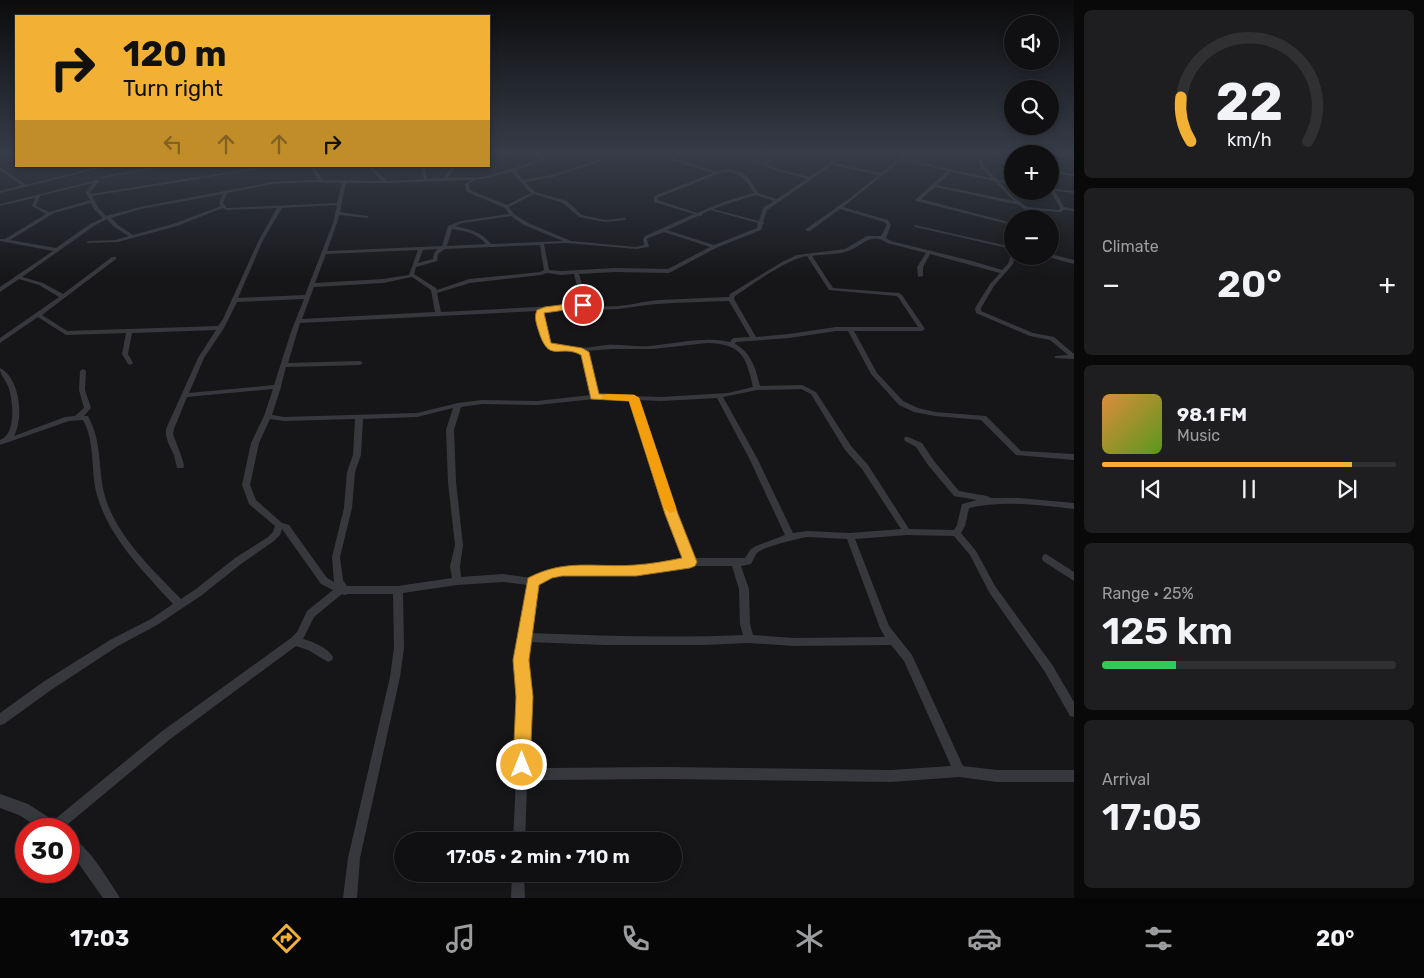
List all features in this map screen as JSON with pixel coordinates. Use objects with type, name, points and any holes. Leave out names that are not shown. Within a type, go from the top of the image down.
[{"type":"street","points":[[0,205],[42,195]]},
{"type":"street","points":[[90,195],[92,201],[107,218],[132,236]]},
{"type":"street","points":[[0,290],[92,225],[107,218],[140,208],[214,195]]},
{"type":"street","points":[[223,207],[221,199],[224,195]]},
{"type":"street","points":[[340,195],[278,387],[268,416],[255,443],[246,485],[252,502],[279,525],[286,527],[324,581],[343,591],[398,590],[457,581],[503,578],[533,582],[549,573],[562,571],[636,571],[690,562],[735,562],[748,560],[754,551],[790,537],[826,533],[850,536],[907,532],[956,533],[973,553],[992,589],[1049,669],[1074,712]]},
{"type":"street","points":[[478,195],[507,207],[512,215],[557,240],[640,248],[647,246],[645,239],[647,237],[666,231],[742,197],[752,195]]},
{"type":"street","points":[[507,207],[530,195]]},
{"type":"street","points":[[541,195],[565,202],[581,216],[605,220],[624,220]]},
{"type":"street","points":[[660,195],[655,197],[656,201],[700,215]]},
{"type":"street","points":[[759,195],[778,201]]},
{"type":"street","points":[[436,292],[468,281],[546,269],[574,272],[643,269],[668,271],[714,247],[760,229],[765,209],[786,195]]},
{"type":"street","points":[[808,230],[856,195]]},
{"type":"street","points":[[923,195],[918,200],[1004,222]]},
{"type":"street","points":[[979,195],[1020,204]]},
{"type":"street","points":[[1010,195],[1026,208],[1053,212],[1059,212],[1062,208]]},
{"type":"street","points":[[38,196],[34,206],[49,214]]},
{"type":"street","points":[[1056,200],[1062,208],[1074,210]]},
{"type":"street","points":[[0,249],[5,242],[49,214],[92,201]]},
{"type":"street","points":[[89,242],[109,242],[175,225],[223,207],[228,209],[338,204]]},
{"type":"street","points":[[180,466],[180,457],[169,433],[201,358],[221,328],[262,240],[280,207]]},
{"type":"street","points":[[840,208],[886,221],[889,226],[883,238]]},
{"type":"street","points":[[712,210],[763,223]]},
{"type":"street","points":[[336,213],[367,217]]},
{"type":"street","points":[[450,227],[480,219],[512,215]]},
{"type":"street","points":[[917,226],[1004,246]]},
{"type":"street","points":[[450,227],[474,231],[486,239],[490,246]]},
{"type":"street","points":[[414,266],[435,260],[436,253],[444,248],[450,227]]},
{"type":"street","points":[[666,231],[714,247]]},
{"type":"street","points":[[731,299],[732,296],[754,280],[784,263],[809,255],[846,250],[869,236],[883,238],[889,242],[1004,271]]},
{"type":"street","points":[[323,253],[542,244],[557,240]]},
{"type":"street","points":[[5,242],[58,250]]},
{"type":"street","points":[[542,244],[546,269]]},
{"type":"street","points":[[411,276],[421,249]]},
{"type":"street","points":[[920,276],[920,267],[929,252]]},
{"type":"street","points":[[732,344],[734,340],[850,329],[922,329],[897,294],[831,289],[809,255]]},
{"type":"street","points":[[0,341],[63,297],[114,258]]},
{"type":"street","points":[[1059,258],[1074,262]]},
{"type":"street","points":[[1008,265],[992,284],[978,308],[978,312],[1032,334],[1052,338],[1073,357]]},
{"type":"street","points":[[574,272],[584,303],[591,306],[609,308],[642,303],[731,299]]},
{"type":"street","points":[[312,285],[383,281],[411,276],[428,284],[436,292],[438,314]]},
{"type":"street","points":[[18,277],[41,284],[63,297]]},
{"type":"street","points":[[234,300],[308,297]]},
{"type":"street","points":[[731,299],[754,338]]},
{"type":"street","points":[[298,321],[577,307],[584,303]]},
{"type":"street","points":[[545,309],[540,312],[539,316],[547,345],[553,348],[582,350],[617,346],[640,348],[703,342],[732,344],[744,354],[757,388]]},
{"type":"street","points":[[38,315],[66,333],[221,328]]},
{"type":"street","points":[[850,329],[874,374],[901,403],[916,410],[935,414],[983,418],[1019,453],[1074,457]]},
{"type":"street","points":[[129,332],[125,354],[130,363]]},
{"type":"street","points":[[582,350],[587,356],[595,397]]},
{"type":"street","points":[[1057,357],[1073,357]]},
{"type":"street","points":[[285,365],[360,363]]},
{"type":"street","points":[[0,370],[7,376],[17,406],[15,432],[4,442]]},
{"type":"street","points":[[4,442],[78,417],[88,408],[82,390],[83,371]]},
{"type":"street","points":[[268,416],[284,419],[359,418],[417,415],[458,405],[482,402],[537,403],[595,397],[719,396],[757,388],[788,386],[812,390],[848,448],[865,467],[907,532]]},
{"type":"street","points":[[186,395],[278,387]]},
{"type":"street","points":[[719,396],[753,458],[790,537]]},
{"type":"street","points":[[634,398],[672,514],[690,562]]},
{"type":"street","points":[[457,581],[455,566],[459,545],[452,482],[450,430],[458,405]]},
{"type":"street","points":[[78,417],[85,418],[91,427],[98,459],[100,492],[111,521],[179,604]]},
{"type":"street","points":[[343,591],[338,581],[336,557],[348,508],[351,472],[357,455],[359,418]]},
{"type":"street","points":[[908,439],[919,445],[957,494],[1009,502],[1074,506]]},
{"type":"street","points":[[956,533],[961,526],[966,506],[976,503],[1009,502]]},
{"type":"street","points":[[0,720],[47,686],[114,643],[154,622],[271,539],[277,533],[279,525]]},
{"type":"street","points":[[850,536],[891,641]]},
{"type":"street","points":[[1046,558],[1074,577]]},
{"type":"street","points":[[735,562],[744,589],[745,624],[749,639]]},
{"type":"street","points":[[519,832],[522,781],[521,733],[524,697],[521,660],[533,582]]},
{"type":"street","points":[[350,898],[354,858],[395,677],[399,648],[398,590]]},
{"type":"street","points":[[66,818],[173,730],[295,641],[301,635],[310,614],[343,591]]},
{"type":"street","points":[[526,637],[703,642],[749,639],[794,642],[891,641],[898,645],[908,658],[926,697],[933,718],[959,771]]},
{"type":"street","points":[[295,641],[312,646],[328,657]]},
{"type":"street","points":[[522,781],[546,774],[756,772],[891,776],[959,771],[997,776],[1074,776]]},
{"type":"street","points":[[0,801],[23,809],[38,818]]},
{"type":"street","points":[[80,855],[112,898]]},
{"type":"street","points":[[518,882],[518,898]]},
{"type":"slow traffic","points":[[606,397],[634,398],[658,472],[662,478],[670,508]]},
{"type":"route","points":[[522,765],[521,733],[524,697],[521,660],[533,582],[549,573],[562,571],[636,571],[676,566],[690,562],[672,514],[662,478],[658,472],[634,398],[595,397],[587,356],[582,350],[553,348],[547,345],[539,316],[540,312],[545,309],[583,305]]}]
